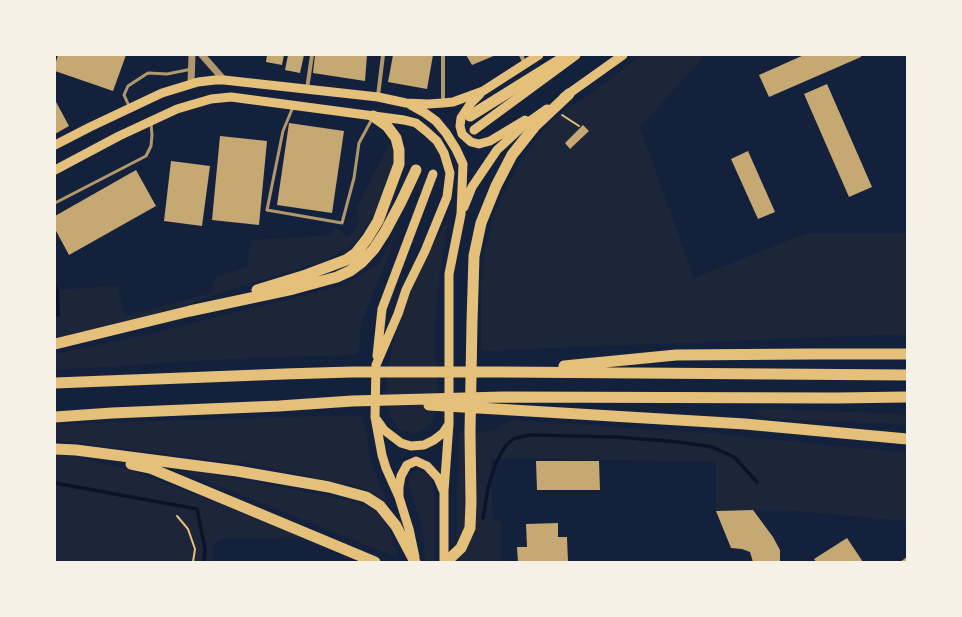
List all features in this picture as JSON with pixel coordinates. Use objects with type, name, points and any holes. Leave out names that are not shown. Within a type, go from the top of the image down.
[{"type":"highway","points":[[470,116],[568,55]]},
{"type":"highway","points":[[445,562],[461,548],[470,528],[470,432],[474,256],[481,223],[496,186],[512,155],[535,126],[569,94]]},
{"type":"highway","points":[[190,311],[306,275],[346,260],[356,253],[378,221],[399,164],[399,150],[396,138],[386,126],[373,116]]},
{"type":"highway","points":[[55,344],[190,311],[337,278],[362,262],[374,249],[388,226],[416,170]]},
{"type":"highway","points":[[812,354],[907,348]]},
{"type":"highway","points":[[503,372],[676,355],[907,354]]},
{"type":"highway","points":[[55,384],[268,374],[352,372],[907,375]]},
{"type":"highway","points":[[55,417],[352,401],[503,397],[907,397]]},
{"type":"highway","points":[[837,398],[907,402]]},
{"type":"highway","points":[[352,401],[745,424],[907,439]]},
{"type":"highway","points":[[55,449],[76,450],[237,471],[329,487],[366,497],[380,506],[396,526],[415,562]]},
{"type":"highway","points":[[76,450],[150,468],[373,561]]},
{"type":"main road","points":[[55,145],[162,93],[191,83],[206,80],[224,80],[378,97],[406,103],[443,103],[453,102],[483,91],[539,55]]},
{"type":"main road","points":[[474,130],[576,55]]},
{"type":"main road","points":[[461,214],[472,187],[497,150],[523,126],[623,55]]},
{"type":"main road","points":[[483,91],[471,103],[461,118],[460,126],[462,134],[471,142],[478,144],[490,141],[569,94]]},
{"type":"main road","points":[[55,170],[119,136],[177,109],[211,99],[231,97],[294,105],[404,120],[421,127],[437,141],[444,153],[450,173],[447,197],[425,251],[406,290],[398,314],[376,365]]},
{"type":"main road","points":[[406,103],[426,113],[436,121],[446,132],[463,164],[461,214],[449,274],[449,424],[444,491],[445,562]]},
{"type":"main road","points":[[415,562],[409,529],[399,497],[382,455],[375,416],[376,365],[382,310],[433,174]]},
{"type":"main road","points":[[375,416],[384,430],[401,443],[411,446],[424,445],[434,440],[449,424]]},
{"type":"main road","points":[[399,497],[401,476],[407,465],[416,461],[427,466],[438,478],[444,491]]},
{"type":"street","points":[[191,55],[191,83]]},
{"type":"street","points":[[202,55],[224,80]]},
{"type":"street","points":[[307,89],[312,55]]},
{"type":"street","points":[[378,97],[383,55]]},
{"type":"street","points":[[443,55],[443,103]]},
{"type":"street","points":[[521,55],[526,64]]},
{"type":"lane","points":[[130,108],[124,94],[128,86],[141,77],[148,73],[167,74],[192,70]]},
{"type":"lane","points":[[294,105],[283,131],[267,210],[342,223],[354,178],[359,143],[373,116]]},
{"type":"lane","points":[[55,203],[146,156],[151,146],[151,122]]},
{"type":"path","points":[[560,114],[579,126]]},
{"type":"path","points":[[177,516],[188,529],[195,550],[193,562]]},
{"type":"shaded area","points":[[641,55],[705,55],[640,127],[694,278],[807,233],[907,233],[907,334],[481,351],[481,285],[485,249],[497,207],[511,178],[527,152],[549,123],[564,111],[595,91]]},
{"type":"shaded area","points":[[389,144],[394,147],[393,164],[373,217],[355,243],[327,260],[195,302],[116,325],[55,338],[55,316],[60,317],[59,290],[118,285],[124,316],[212,293],[214,278],[247,267],[251,240],[331,235],[335,226],[347,238],[359,223],[356,209]]},
{"type":"shaded area","points":[[449,217],[438,286],[434,346],[440,405],[430,425],[414,434],[399,430],[390,416],[386,390],[389,362],[395,336],[418,270]]},
{"type":"shaded area","points":[[397,228],[388,258],[362,321],[358,355],[245,358],[55,370],[55,354],[150,334],[344,285],[380,263]]},
{"type":"shaded area","points":[[55,282],[59,290],[60,317],[55,316]]},
{"type":"shaded area","points":[[767,409],[907,414],[907,426],[884,423],[770,419],[750,411]]},
{"type":"shaded area","points":[[355,415],[363,417],[370,457],[389,508],[372,493],[361,487],[256,465],[55,440],[55,424]]},
{"type":"shaded area","points":[[512,420],[707,433],[907,453],[907,521],[783,510],[716,511],[716,462],[492,458],[491,454],[493,521],[501,521],[502,562],[456,562],[459,432],[491,431]]},
{"type":"shaded area","points":[[55,455],[70,456],[130,470],[309,538],[222,539],[214,544],[212,562],[94,562],[90,559],[82,562],[55,562]]},
{"type":"shaded area","points":[[418,469],[429,476],[434,494],[434,562],[425,562],[421,522],[408,482],[412,472]]},
{"type":"shaded area","points":[[190,470],[339,498],[363,504],[379,514],[390,531],[398,558],[190,474]]},
{"type":"building","points":[[58,55],[126,55],[113,91],[55,71]]},
{"type":"building","points":[[267,55],[284,55],[282,65],[266,62]]},
{"type":"building","points":[[288,55],[304,55],[300,73],[285,70]]},
{"type":"building","points":[[315,55],[367,55],[365,81],[313,73]]},
{"type":"building","points":[[393,55],[433,55],[427,89],[388,82]]},
{"type":"building","points":[[466,55],[496,55],[472,65]]},
{"type":"building","points":[[804,55],[861,55],[861,57],[769,97],[759,75]]},
{"type":"building","points":[[827,84],[872,187],[849,197],[804,94]]},
{"type":"building","points":[[55,100],[69,126],[55,134]]},
{"type":"building","points":[[289,123],[344,131],[332,213],[277,205]]},
{"type":"building","points":[[583,125],[589,131],[570,149],[565,143]]},
{"type":"building","points":[[220,136],[267,141],[259,225],[212,220]]},
{"type":"building","points":[[748,151],[775,212],[758,219],[731,159]]},
{"type":"building","points":[[171,161],[210,166],[202,226],[164,221]]},
{"type":"building","points":[[136,170],[156,206],[69,255],[55,229],[55,216]]},
{"type":"building","points":[[536,461],[599,461],[600,490],[537,490]]},
{"type":"building","points":[[753,510],[773,537],[780,550],[780,562],[753,562],[750,552],[742,549],[731,548],[716,511]]},
{"type":"building","points":[[558,523],[558,537],[567,537],[568,562],[518,562],[517,547],[527,547],[526,524]]},
{"type":"building","points":[[847,538],[863,562],[816,562],[814,559]]},
{"type":"building","points":[[907,557],[907,562],[900,562]]},
{"type":"waterway","points":[[483,518],[488,488],[500,455],[506,445],[513,439],[529,435],[616,437],[679,442],[712,447],[734,457],[757,482]]},
{"type":"waterway","points":[[55,483],[197,509],[205,549],[204,562]]}]
